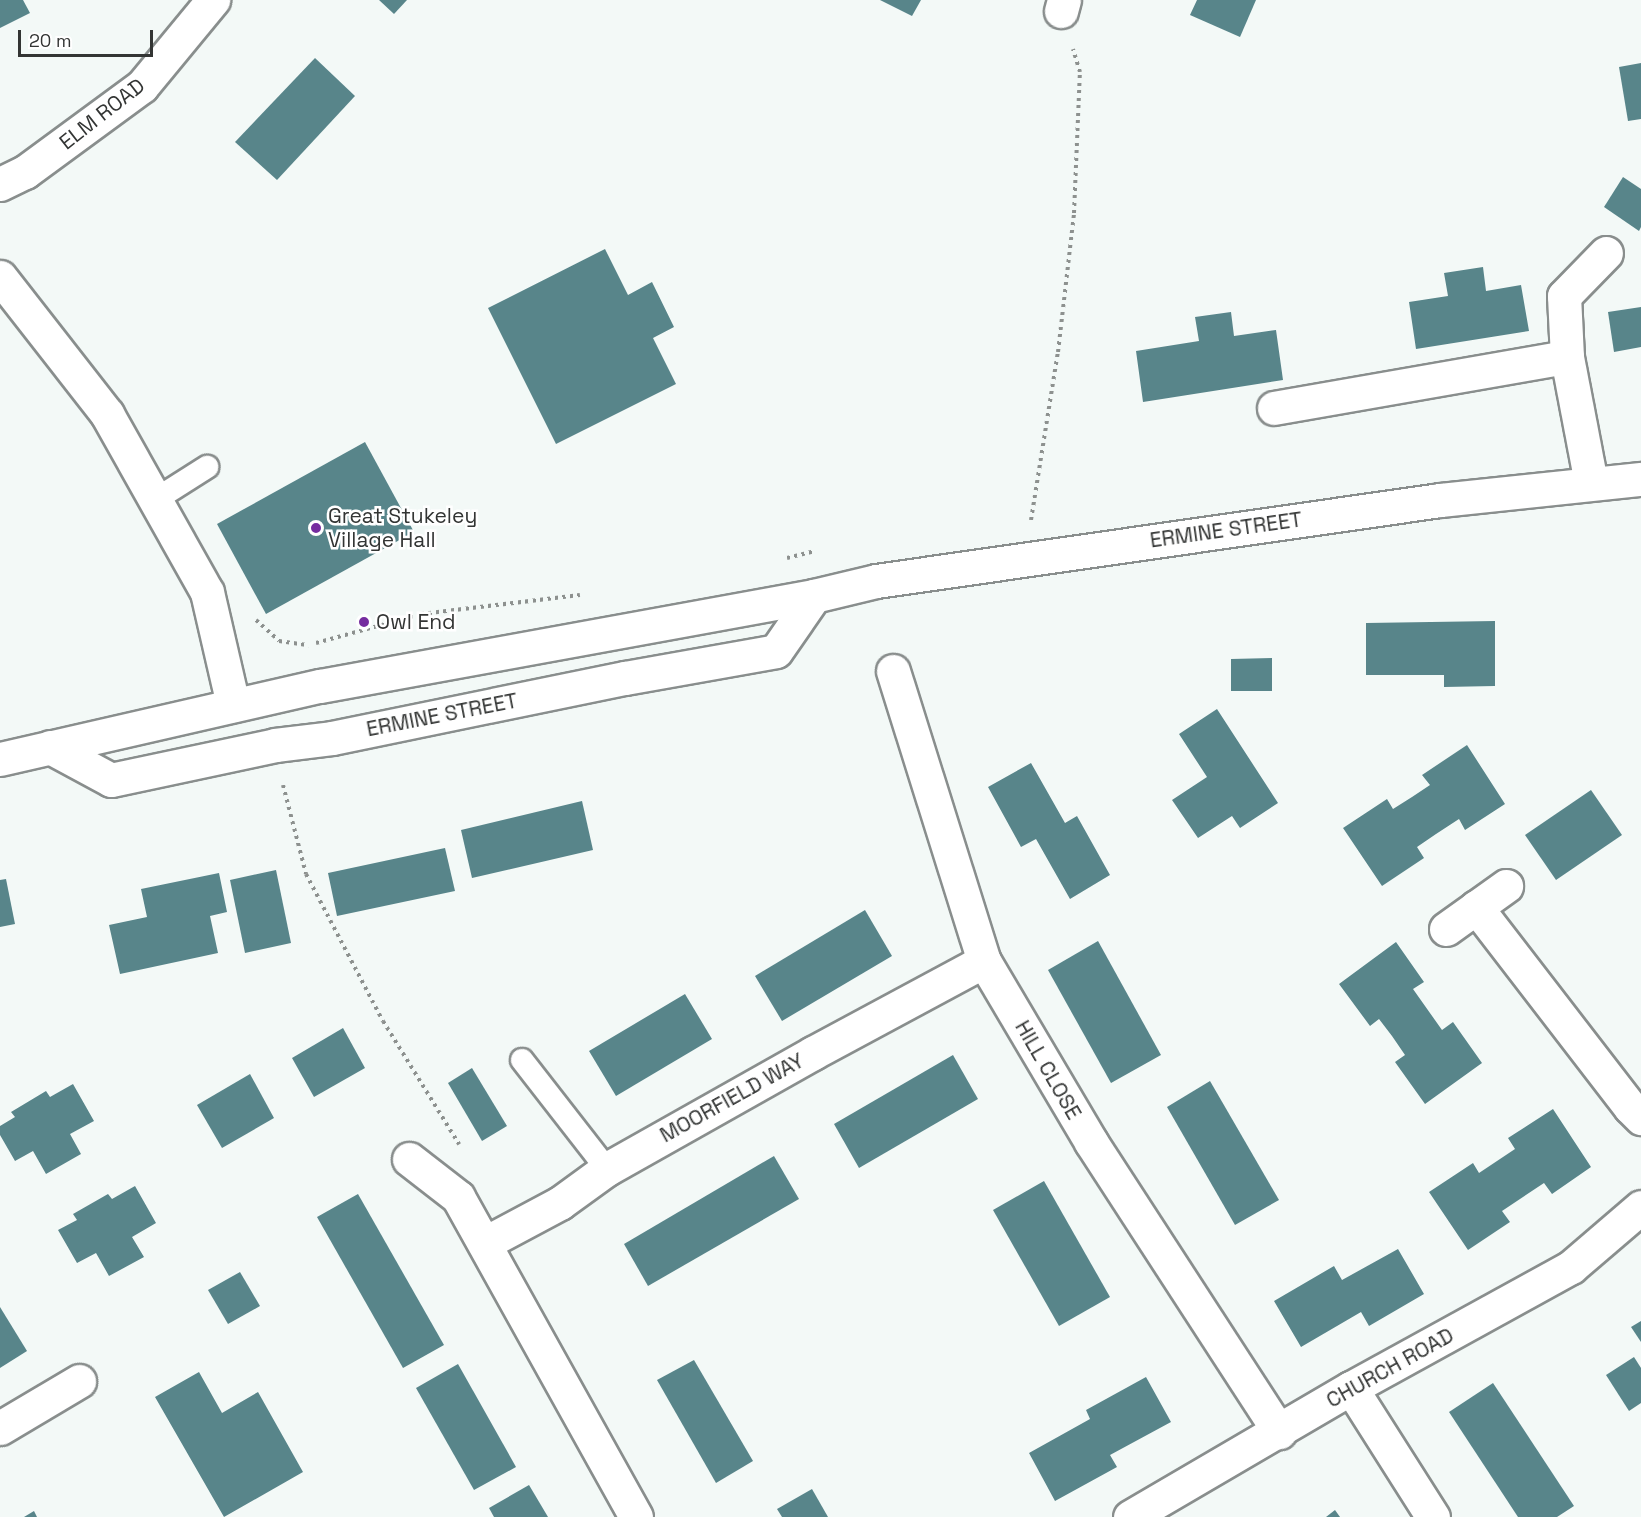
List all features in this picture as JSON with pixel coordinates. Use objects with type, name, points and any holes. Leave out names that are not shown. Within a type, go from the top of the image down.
[{"type":"street","name":"ELM ROAD","points":[[0,184],[25,172],[142,86],[213,0]]},
{"type":"street","points":[[1591,483],[1567,357],[1564,296],[1606,253]]},
{"type":"street","points":[[0,277],[107,414],[207,592],[233,705]]},
{"type":"street","points":[[1274,408],[1567,357]]},
{"type":"street","name":"ERMINE STREET","points":[[0,759],[331,684],[814,596],[876,581],[1440,500],[1641,479]]},
{"type":"street","name":"ERMINE STREET","points":[[50,747],[111,780],[275,745],[332,738],[625,678],[776,651],[814,596]]},
{"type":"street","name":"HILL CLOSE","points":[[893,671],[984,961],[1090,1142],[1279,1432]]},
{"type":"street","points":[[1446,929],[1506,886]]},
{"type":"street","points":[[1476,907],[1630,1107],[1641,1118]]},
{"type":"street","name":"MOORFIELD WAY","points":[[485,1243],[560,1203],[607,1169],[824,1047],[984,961]]},
{"type":"street","points":[[409,1159],[458,1197],[636,1517]]},
{"type":"street","name":"CHURCH ROAD","points":[[1130,1517],[1351,1388],[1571,1267],[1641,1207]]},
{"type":"street","points":[[0,1428],[79,1381]]},
{"type":"street","points":[[1351,1388],[1433,1517]]},
{"type":"lane","points":[[155,500],[207,467]]},
{"type":"lane","points":[[522,1060],[607,1169]]},
{"type":"path","points":[[1029,531],[1058,352],[1074,213],[1080,72],[1062,5]]},
{"type":"path","points":[[784,560],[792,556]]},
{"type":"path","points":[[255,619],[279,641],[311,645],[421,614],[581,595]]},
{"type":"path","points":[[275,745],[286,804],[306,874],[383,1022],[464,1153]]},
{"type":"building","points":[[0,0],[23,0],[30,13],[0,28]]},
{"type":"building","points":[[379,0],[407,0],[394,14]]},
{"type":"building","points":[[880,0],[921,0],[912,16]]},
{"type":"building","points":[[1197,0],[1256,0],[1240,37],[1190,15]]},
{"type":"building","points":[[315,58],[355,96],[277,180],[235,142]]},
{"type":"building","points":[[1641,63],[1641,119],[1628,121],[1619,67]]},
{"type":"building","points":[[1623,177],[1641,189],[1641,227],[1639,231],[1604,207]]},
{"type":"building","points":[[605,249],[628,295],[652,282],[674,327],[653,338],[676,384],[556,444],[488,308]]},
{"type":"building","points":[[1483,267],[1486,291],[1521,285],[1529,331],[1416,349],[1409,302],[1448,296],[1444,273]]},
{"type":"building","points":[[1641,307],[1641,347],[1614,352],[1608,312]]},
{"type":"building","points":[[1231,312],[1234,336],[1276,330],[1283,380],[1143,402],[1136,351],[1199,341],[1195,317]]},
{"type":"building","name":"Great Stukeley Village Hall","points":[[365,442],[414,532],[266,614],[217,524]]},
{"type":"building","points":[[1495,621],[1495,686],[1444,687],[1444,675],[1366,675],[1366,623]]},
{"type":"building","points":[[1272,658],[1272,691],[1231,691],[1231,659]]},
{"type":"building","points":[[1217,709],[1278,803],[1240,828],[1232,816],[1198,838],[1172,800],[1207,777],[1179,734]]},
{"type":"building","points":[[1467,745],[1505,804],[1465,830],[1459,819],[1436,834],[1417,847],[1424,858],[1382,886],[1343,828],[1387,799],[1393,809],[1430,785],[1422,775]]},
{"type":"building","points":[[1031,763],[1065,823],[1077,816],[1110,875],[1070,899],[1036,839],[1021,847],[988,787]]},
{"type":"building","points":[[1591,790],[1622,835],[1556,880],[1525,835]]},
{"type":"building","points":[[582,801],[593,850],[472,878],[461,830]]},
{"type":"building","points":[[445,848],[455,891],[337,916],[328,873]]},
{"type":"building","points":[[276,870],[291,943],[245,953],[230,880]]},
{"type":"building","points":[[219,873],[227,912],[210,916],[218,953],[120,974],[109,925],[147,917],[141,889]]},
{"type":"building","points":[[6,879],[15,924],[0,927],[0,880]]},
{"type":"building","points":[[865,910],[892,956],[782,1021],[755,976]]},
{"type":"building","points":[[1098,941],[1161,1055],[1111,1083],[1048,970]]},
{"type":"building","points":[[1396,942],[1424,982],[1413,989],[1442,1030],[1453,1022],[1482,1063],[1425,1104],[1395,1062],[1405,1055],[1392,1036],[1379,1019],[1370,1026],[1339,984]]},
{"type":"building","points":[[685,994],[712,1039],[616,1096],[589,1051]]},
{"type":"building","points":[[343,1028],[365,1068],[314,1097],[292,1058]]},
{"type":"building","points":[[953,1055],[978,1099],[859,1168],[834,1124]]},
{"type":"building","points":[[472,1068],[507,1126],[482,1141],[448,1083]]},
{"type":"building","points":[[250,1074],[274,1118],[222,1148],[197,1105]]},
{"type":"building","points":[[1210,1081],[1279,1200],[1235,1225],[1167,1107]]},
{"type":"building","points":[[73,1084],[94,1121],[70,1134],[81,1154],[46,1174],[33,1151],[15,1161],[0,1135],[0,1126],[15,1117],[11,1112],[46,1091],[50,1097]]},
{"type":"building","points":[[1553,1109],[1591,1167],[1552,1194],[1544,1183],[1502,1211],[1510,1222],[1468,1250],[1429,1192],[1473,1163],[1479,1173],[1515,1149],[1508,1138]]},
{"type":"building","points":[[774,1156],[799,1199],[648,1286],[624,1244]]},
{"type":"building","points":[[1044,1181],[1110,1297],[1059,1326],[993,1210]]},
{"type":"building","points":[[135,1186],[156,1223],[132,1237],[144,1257],[109,1276],[96,1253],[77,1263],[58,1230],[77,1220],[73,1214],[108,1194],[112,1199]]},
{"type":"building","points":[[358,1194],[444,1345],[403,1368],[317,1217]]},
{"type":"building","points":[[1398,1249],[1424,1294],[1369,1326],[1361,1312],[1301,1347],[1274,1301],[1334,1266],[1342,1280]]},
{"type":"building","points":[[240,1272],[260,1306],[228,1324],[208,1290]]},
{"type":"building","points":[[0,1307],[27,1351],[0,1368]]},
{"type":"building","points":[[1641,1321],[1641,1342],[1631,1327]]},
{"type":"building","points":[[1634,1357],[1641,1368],[1641,1403],[1629,1411],[1606,1375]]},
{"type":"building","points":[[694,1360],[753,1461],[716,1483],[657,1380]]},
{"type":"building","points":[[458,1364],[516,1467],[474,1490],[416,1388]]},
{"type":"building","points":[[199,1372],[222,1413],[258,1392],[303,1472],[224,1517],[155,1397]]},
{"type":"building","points":[[1146,1377],[1171,1422],[1110,1455],[1117,1467],[1055,1501],[1029,1453],[1090,1419],[1086,1410]]},
{"type":"building","points":[[1493,1383],[1574,1506],[1557,1517],[1518,1517],[1449,1412]]},
{"type":"building","points":[[529,1485],[548,1517],[494,1517],[489,1508]]},
{"type":"building","points":[[812,1489],[828,1517],[782,1517],[777,1509]]},
{"type":"building","points":[[1335,1510],[1340,1517],[1326,1517]]},
{"type":"building","points":[[34,1511],[37,1517],[24,1517]]},
{"type":"place","name":"Great Stukeley Village Hall","points":[[316,528]]},
{"type":"place","name":"Owl End","points":[[364,622]]}]
